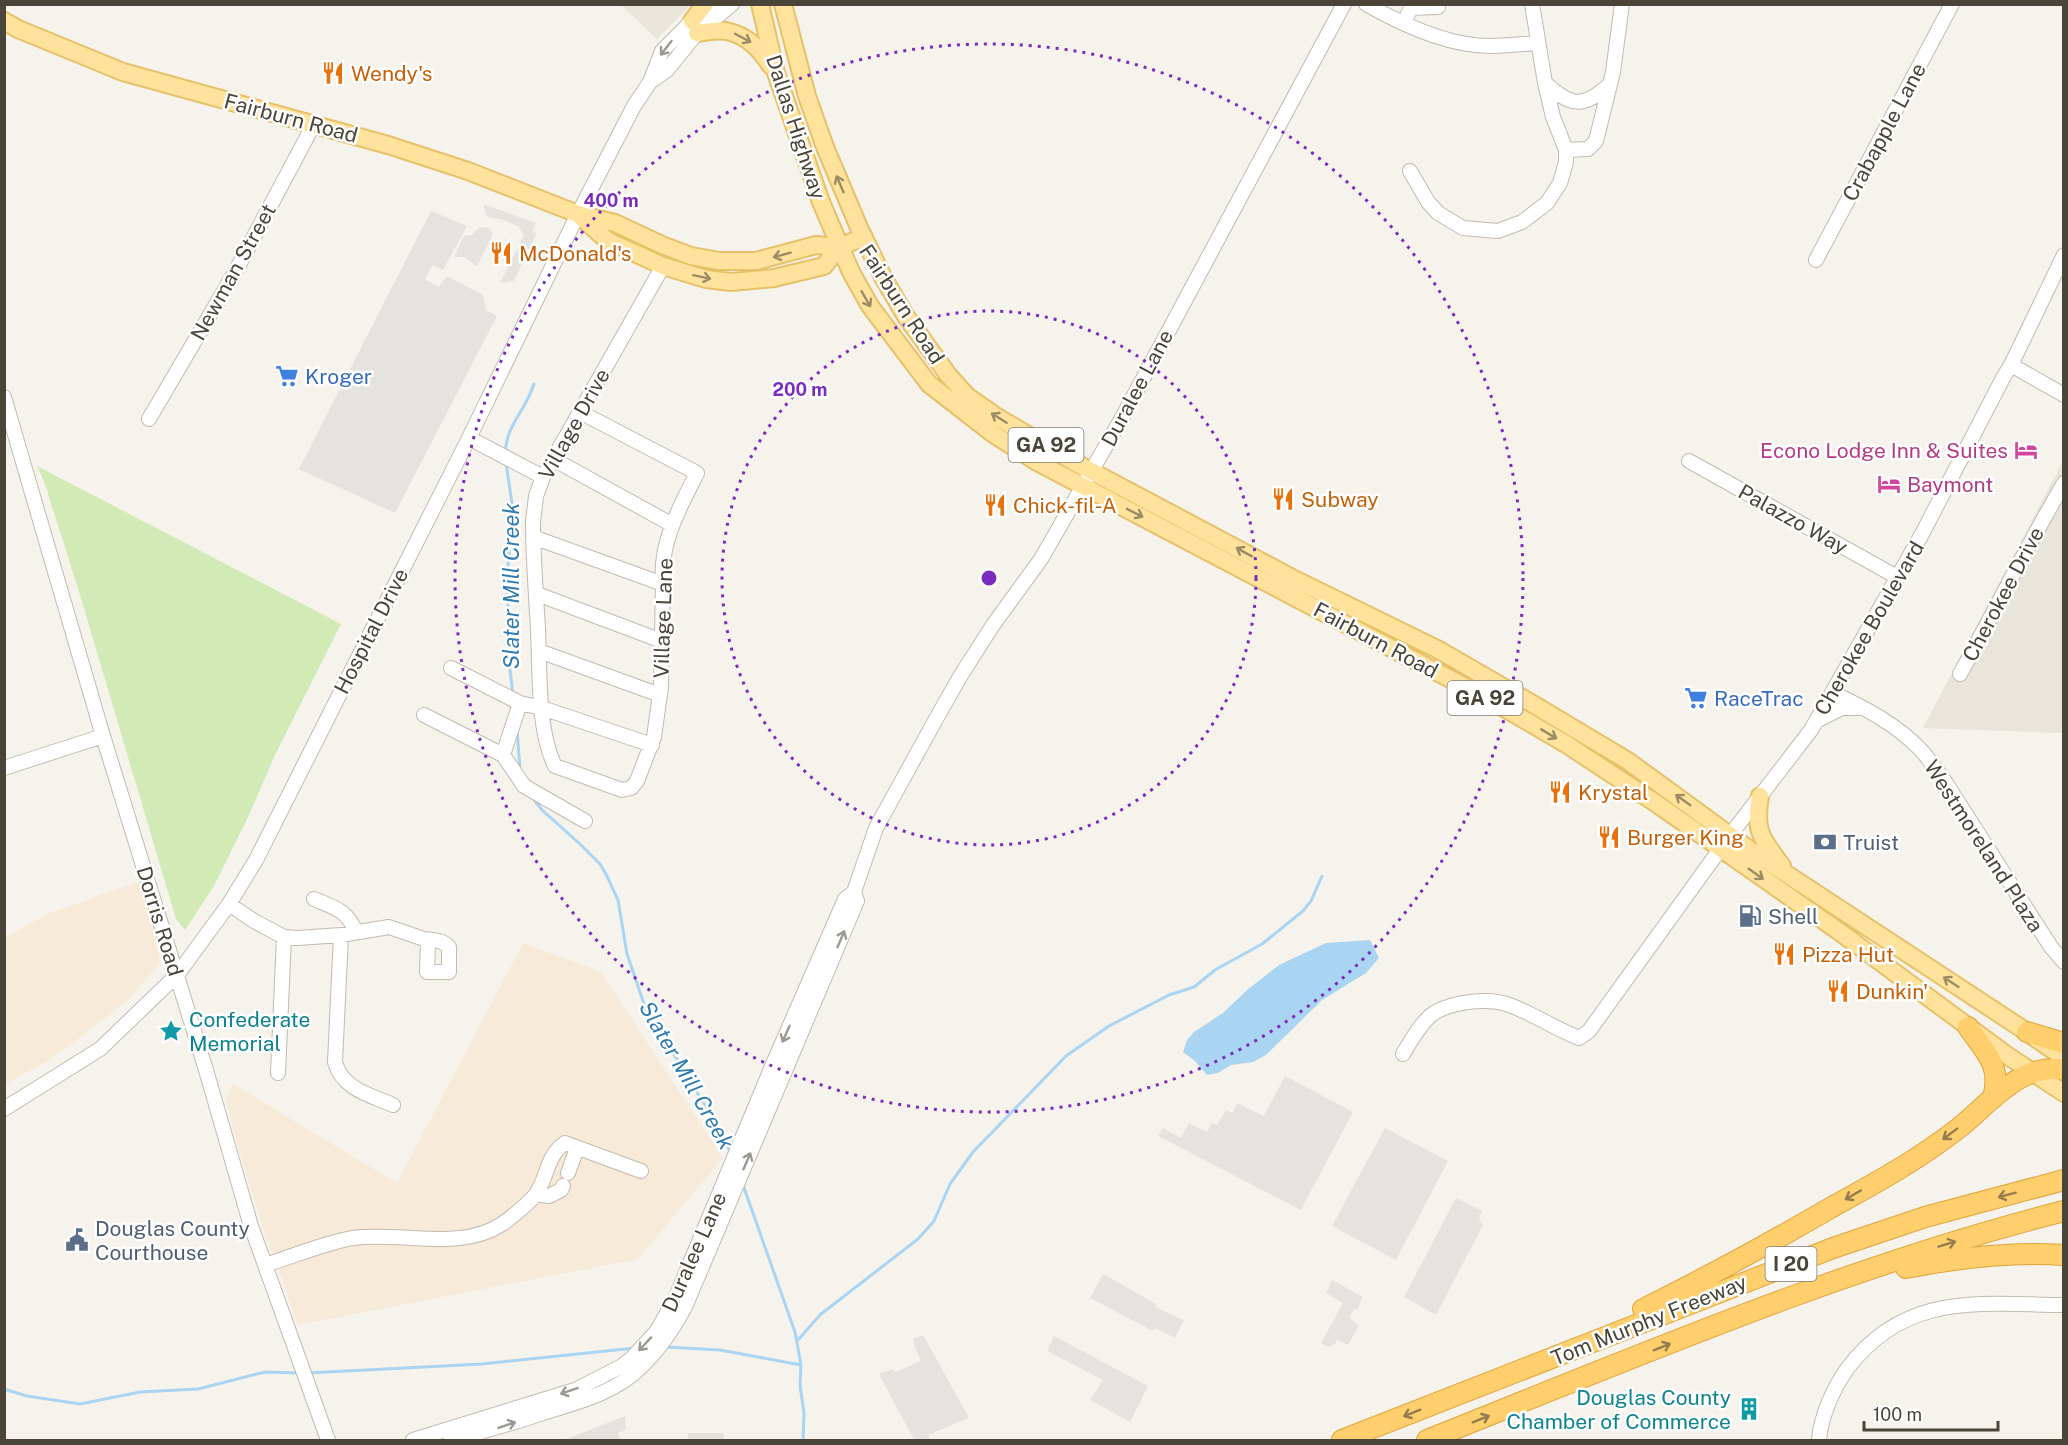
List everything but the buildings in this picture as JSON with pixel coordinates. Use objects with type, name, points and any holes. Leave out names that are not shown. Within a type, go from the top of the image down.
[{"type":"highway","points":[[1968,1027],[1994,1066],[1997,1079],[1994,1098]]},
{"type":"highway","points":[[2027,1032],[2064,1043]]},
{"type":"highway","points":[[1526,1368],[1723,1270],[1844,1201],[1928,1150],[2016,1080],[2047,1068],[2064,1070]]},
{"type":"highway","name":"Tom Murphy Freeway","points":[[1342,1440],[1833,1248],[1925,1217],[2064,1180]]},
{"type":"highway","name":"Tom Murphy Freeway","points":[[1427,1440],[1812,1288],[1899,1258],[2064,1211]]},
{"type":"highway","points":[[1812,1288],[1938,1262],[2026,1254],[2064,1255]]},
{"type":"main road","points":[[705,4],[694,27],[725,30],[747,38],[759,49],[776,73]]},
{"type":"main road","name":"Dallas Highway","points":[[760,4],[776,73],[839,247]]},
{"type":"main road","name":"Dallas Highway","points":[[783,4],[807,96],[825,147],[864,237]]},
{"type":"main road","name":"Fairburn Road","points":[[4,21],[123,72],[386,144],[468,171],[578,214],[615,223],[691,256],[719,261],[756,261],[816,245],[839,247],[864,237],[884,279],[905,315],[949,376],[968,396],[997,417],[1092,471],[1287,575],[1451,657],[1628,761],[1750,850],[2064,1058]]},
{"type":"main road","name":"Fairburn Road","points":[[578,214],[608,241],[663,266],[706,279],[731,282],[798,274],[824,266],[839,247]]},
{"type":"main road","name":"Fairburn Road","points":[[839,247],[870,306],[929,384],[1007,444],[1037,462],[1502,707],[1613,773],[2064,1093]]},
{"type":"main road","points":[[1760,796],[1758,830],[1790,876]]},
{"type":"street","name":"Hospital Drive","points":[[694,27],[713,4]]},
{"type":"street","name":"Hospital Drive","points":[[4,1109],[100,1049],[177,975],[229,904],[256,860],[470,438],[578,214],[634,106],[650,82],[662,51],[694,27],[732,4]]},
{"type":"street","name":"Duralee Lane","points":[[413,1440],[575,1390],[622,1366],[657,1331],[676,1298],[773,1064],[845,899],[854,892],[876,828],[961,675],[993,625],[1041,559],[1092,471],[1344,4]]},
{"type":"street","points":[[1366,4],[1445,40],[1489,46],[1537,43]]},
{"type":"street","points":[[1379,4],[1404,22]]},
{"type":"street","points":[[1410,171],[1428,202],[1438,213],[1463,228],[1498,231],[1522,222],[1547,203],[1560,183],[1566,162],[1566,150],[1553,117],[1545,83],[1532,4]]},
{"type":"street","points":[[1566,150],[1588,149],[1596,141],[1618,39],[1622,4]]},
{"type":"street","name":"Crabapple Lane","points":[[1816,260],[1952,4]]},
{"type":"street","points":[[1404,22],[1408,6],[1438,7]]},
{"type":"street","points":[[1545,83],[1560,97],[1580,103],[1595,98],[1609,85]]},
{"type":"street","name":"Newman Street","points":[[149,419],[234,274],[314,124]]},
{"type":"street","name":"Cherokee Boulevard","points":[[1403,1054],[1413,1037],[1433,1014],[1454,1005],[1487,1001],[1510,1005],[1562,1032],[1580,1038],[1589,1031],[1720,849],[1816,721],[1922,534],[2003,378],[2012,365],[2064,255]]},
{"type":"street","name":"Village Drive","points":[[630,788],[622,790],[555,766],[546,743],[533,537],[536,496],[543,477],[663,266]]},
{"type":"street","points":[[2012,365],[2064,395]]},
{"type":"street","name":"Dorris Road","points":[[4,397],[251,1226],[328,1440]]},
{"type":"street","name":"Village Lane","points":[[580,412],[698,472],[671,524],[662,569],[659,711],[652,745],[637,782],[630,788]]},
{"type":"street","points":[[470,438],[543,477]]},
{"type":"street","points":[[553,459],[671,524]]},
{"type":"street","name":"Palazzo Way","points":[[1689,461],[1897,577]]},
{"type":"street","name":"Cherokee Drive","points":[[1960,674],[2060,498],[2064,483]]},
{"type":"street","points":[[533,537],[663,584]]},
{"type":"street","points":[[537,594],[662,640]]},
{"type":"street","points":[[539,651],[660,695]]},
{"type":"street","points":[[451,668],[520,703],[542,708],[652,745]]},
{"type":"street","points":[[1845,671],[1847,691],[1855,703]]},
{"type":"street","name":"Westmoreland Plaza","points":[[1833,693],[1872,711],[1898,729],[1921,750],[1942,777],[2051,947],[2064,963]]},
{"type":"street","points":[[503,755],[520,703]]},
{"type":"street","name":"Westmoreland Plaza","points":[[1816,721],[1842,708],[1856,707],[1872,711]]},
{"type":"street","points":[[424,715],[503,755],[524,786],[585,821]]},
{"type":"street","points":[[4,768],[103,735]]},
{"type":"street","name":"Duralee Lane","points":[[451,1440],[498,1428],[589,1399],[621,1382],[641,1367],[669,1336],[685,1307],[780,1086],[857,901],[854,892]]},
{"type":"street","points":[[314,899],[344,912],[356,932]]},
{"type":"street","points":[[229,904],[284,937],[341,935],[389,927],[428,940]]},
{"type":"street","points":[[341,935],[335,1062],[338,1073],[346,1083],[356,1089],[393,1105]]},
{"type":"street","points":[[278,1073],[284,937]]},
{"type":"street","points":[[265,1265],[350,1238],[377,1236],[470,1238],[501,1225],[536,1194],[555,1150],[565,1143],[641,1171]]},
{"type":"street","points":[[536,1194],[549,1196],[561,1190],[577,1148]]},
{"type":"street","points":[[1819,1440],[1827,1407],[1838,1382],[1857,1356],[1878,1336],[1905,1320],[1930,1310],[1962,1304],[2064,1305]]},
{"type":"shaded area","points":[[621,5],[691,5],[657,39]]},
{"type":"shaded area","points":[[483,204],[536,223],[532,233],[537,232],[514,281],[500,283],[524,235],[519,227],[501,219],[487,217]]},
{"type":"shaded area","points":[[431,211],[467,226],[443,270],[432,265],[425,279],[439,287],[447,276],[483,295],[486,310],[497,316],[395,513],[299,469]]},
{"type":"shaded area","points":[[488,227],[493,234],[477,266],[465,257],[454,257],[464,236],[472,235],[479,228]]},
{"type":"shaded area","points":[[2063,461],[2063,733],[1923,728],[1987,606]]},
{"type":"shaded area","points":[[138,882],[153,922],[160,963],[129,999],[73,1043],[46,1062],[5,1084],[5,938],[47,914]]},
{"type":"shaded area","points":[[523,943],[601,972],[723,1158],[638,1259],[298,1325],[270,1250],[237,1144],[226,1099],[233,1084],[397,1183]]},
{"type":"shaded area","points":[[1285,1076],[1353,1112],[1301,1210],[1158,1136],[1163,1128],[1181,1138],[1189,1123],[1207,1132],[1212,1123],[1217,1125],[1226,1110],[1232,1113],[1237,1103],[1264,1116]]},
{"type":"shaded area","points":[[1385,1128],[1448,1161],[1396,1260],[1332,1226]]},
{"type":"shaded area","points":[[1456,1198],[1482,1211],[1479,1219],[1483,1225],[1436,1315],[1404,1297]]},
{"type":"shaded area","points":[[1103,1274],[1156,1304],[1155,1307],[1184,1320],[1175,1338],[1155,1328],[1153,1331],[1090,1298]]},
{"type":"shaded area","points":[[1332,1280],[1363,1297],[1357,1310],[1354,1309],[1349,1318],[1359,1325],[1348,1345],[1337,1339],[1335,1344],[1328,1347],[1321,1343],[1343,1303],[1326,1293]]},
{"type":"shaded area","points":[[923,1335],[969,1418],[928,1435],[930,1440],[914,1440],[879,1374],[893,1369],[895,1372],[921,1361],[913,1339]]},
{"type":"shaded area","points":[[1054,1336],[1148,1386],[1130,1422],[1090,1400],[1103,1380],[1047,1351]]},
{"type":"shaded area","points":[[625,1416],[626,1430],[618,1433],[620,1440],[564,1440]]},
{"type":"shaded area","points":[[688,1433],[723,1433],[724,1440],[688,1440]]},
{"type":"green space","points":[[37,466],[341,624],[275,755],[214,886],[185,930],[176,919],[80,595],[44,481]]},
{"type":"water","points":[[1370,940],[1379,958],[1366,973],[1322,1000],[1266,1055],[1253,1062],[1231,1065],[1218,1073],[1207,1075],[1195,1061],[1183,1052],[1187,1040],[1194,1032],[1223,1013],[1247,990],[1279,965],[1326,943]]},
{"type":"waterway","name":"Slater Mill Creek","points":[[505,453],[509,434],[534,384]]},
{"type":"waterway","name":"Slater Mill Creek","points":[[506,463],[513,510],[507,577],[513,695]]},
{"type":"waterway","name":"Slater Mill Creek","points":[[517,728],[520,770]]},
{"type":"waterway","name":"Slater Mill Creek","points":[[532,797],[542,810],[600,864],[607,876],[618,900],[627,954],[645,1007],[714,1120],[731,1153]]},
{"type":"waterway","points":[[797,1341],[821,1314],[918,1239],[934,1221],[950,1184],[973,1152],[1066,1056],[1109,1026],[1169,995],[1194,987],[1215,970],[1262,944],[1303,911],[1311,901],[1322,876]]},
{"type":"waterway","name":"Slater Mill Creek","points":[[743,1185],[795,1332],[801,1365],[803,1440]]},
{"type":"waterway","points":[[666,1347],[720,1350],[801,1365]]},
{"type":"waterway","points":[[307,1373],[482,1364],[635,1348]]},
{"type":"waterway","points":[[4,1389],[27,1396],[80,1404],[140,1392],[198,1389],[265,1372],[301,1373]]},
{"type":"place","name":"Wendy's","points":[[333,73]]},
{"type":"place","name":"McDonald's","points":[[501,253]]},
{"type":"place","name":"Kroger","points":[[287,376]]},
{"type":"place","name":"Econo Lodge Inn & Suites","points":[[2026,450]]},
{"type":"place","name":"Baymont","points":[[1889,484]]},
{"type":"place","name":"Subway","points":[[1283,499]]},
{"type":"place","name":"Chick-fil-A","points":[[995,505]]},
{"type":"place","name":"RaceTrac","points":[[1696,698]]},
{"type":"place","name":"Krystal","points":[[1560,792]]},
{"type":"place","name":"Burger King","points":[[1609,837]]},
{"type":"place","name":"Truist","points":[[1825,842]]},
{"type":"place","name":"Shell","points":[[1750,916]]},
{"type":"place","name":"Pizza Hut","points":[[1784,954]]},
{"type":"place","name":"Dunkin'","points":[[1838,991]]},
{"type":"place","name":"Confederate Memorial","points":[[171,1031]]},
{"type":"place","name":"Douglas County Courthouse","points":[[77,1240]]},
{"type":"place","name":"Douglas County Chamber of Commerce","points":[[1749,1409]]}]
